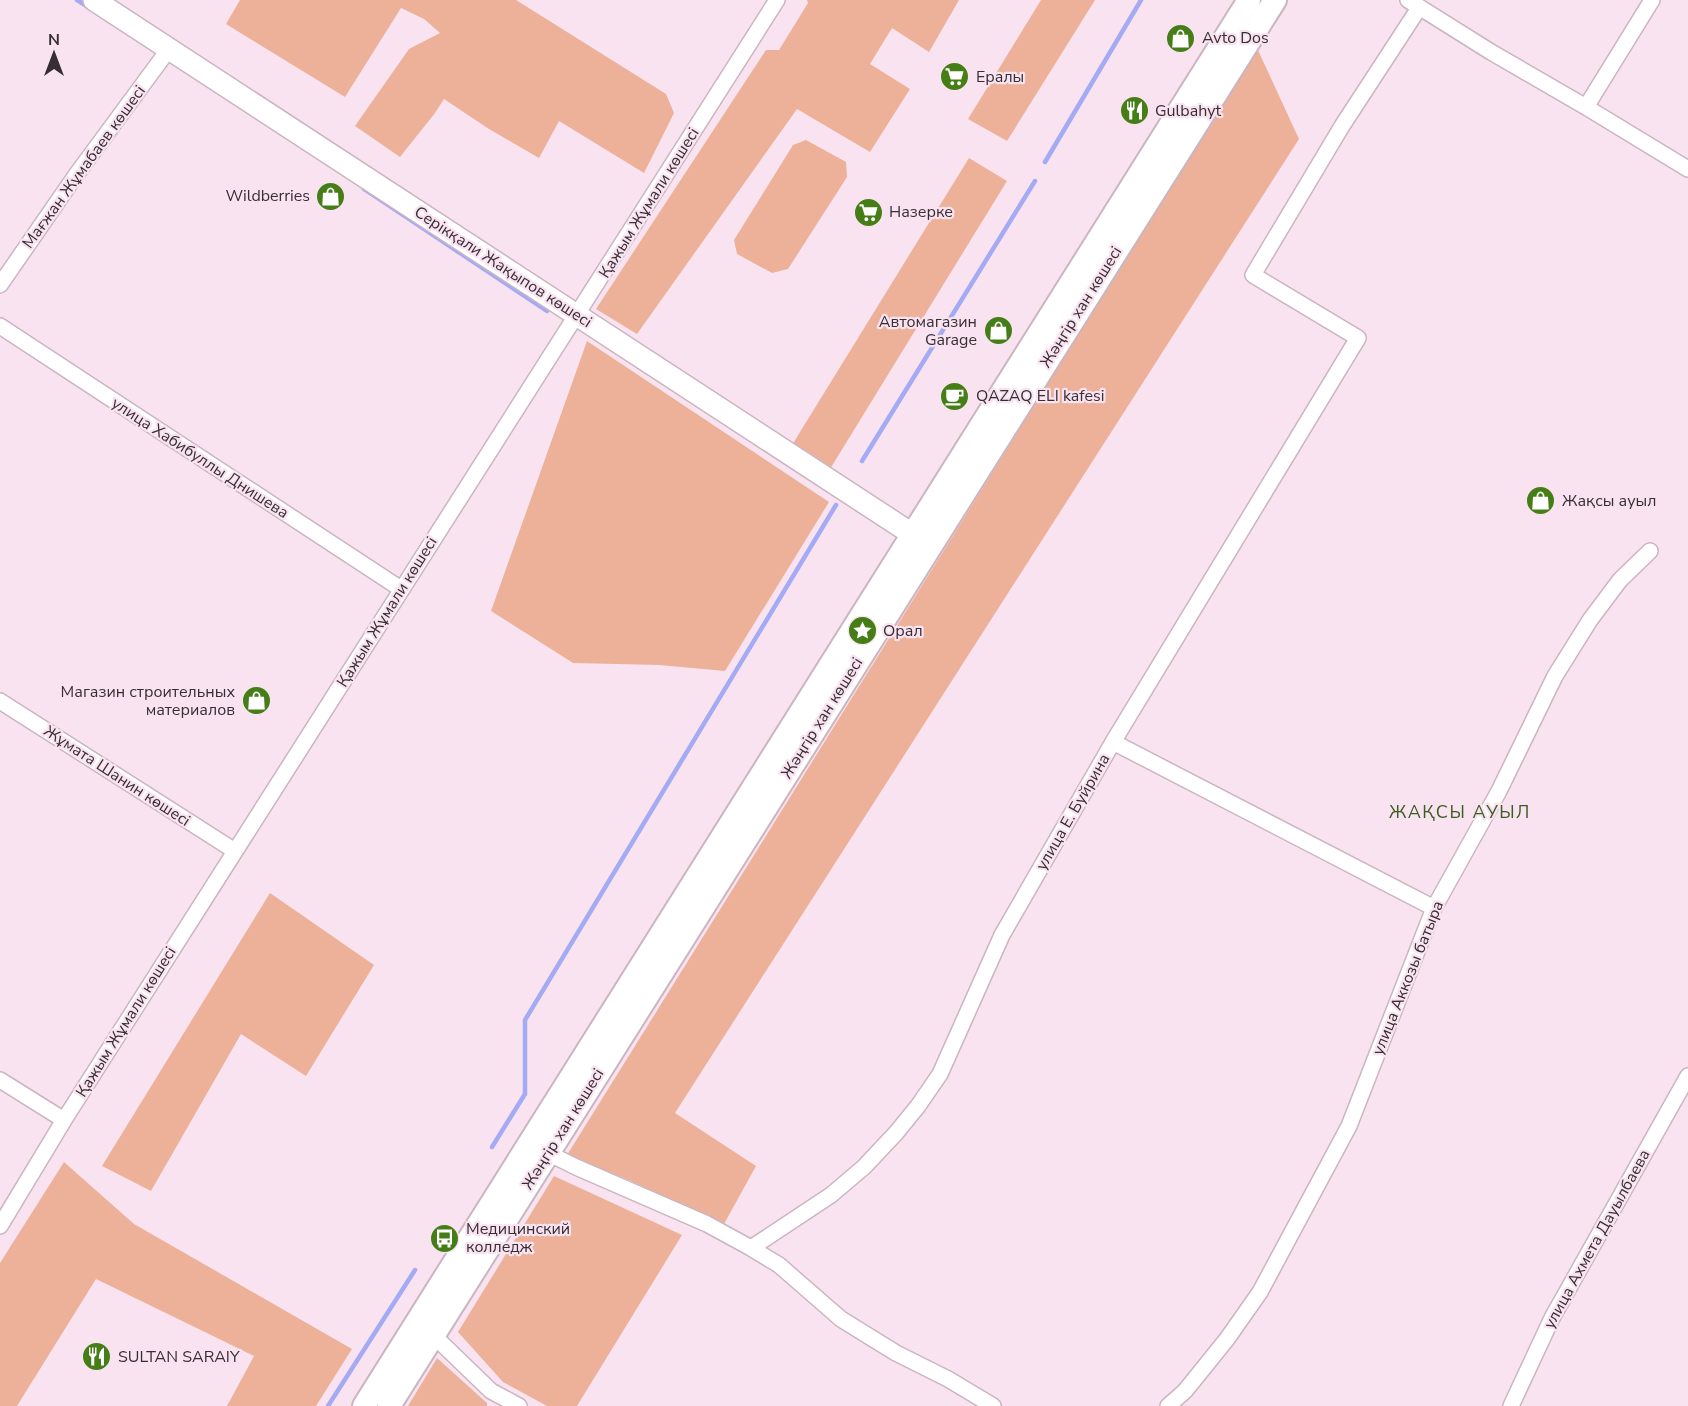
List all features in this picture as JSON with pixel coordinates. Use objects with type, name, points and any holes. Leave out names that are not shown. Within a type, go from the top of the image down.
[{"type":"main road","name":"Серікқали Жақыпов көшесі","points":[[94,0],[912,534],[928,551]]},
{"type":"main road","name":"Жәңгір хан көшесі","points":[[389,1406],[424,1330],[912,534],[1249,0]]},
{"type":"main road","name":"Жәңгір хан көшесі","points":[[364,1406],[424,1330],[548,1153],[1275,0]]},
{"type":"street","name":"Қажым Жұмали көшесі","points":[[0,1226],[64,1120],[777,0]]},
{"type":"street","points":[[1586,107],[1652,0]]},
{"type":"street","points":[[1414,4],[1688,169]]},
{"type":"street","name":"улица Е. Буйрина","points":[[751,1248],[831,1195],[864,1167],[918,1106],[939,1074],[1002,935],[1113,742],[1358,338],[1253,275],[1414,4]]},
{"type":"street","name":"Мағжан Жұмабаев көшесі","points":[[0,285],[169,49]]},
{"type":"street","name":"улица Хабибуллы Днишева","points":[[0,326],[401,589]]},
{"type":"street","name":"улица Аккозы батыра","points":[[1168,1406],[1185,1391],[1227,1339],[1260,1292],[1349,1126],[1434,908],[1499,791],[1555,676],[1590,620],[1620,580],[1650,551]]},
{"type":"street","name":"Жұмата Шанин көшесі","points":[[0,701],[235,851]]},
{"type":"street","points":[[1113,742],[1434,908]]},
{"type":"street","name":"улица Ахмета Дауылбаева","points":[[1511,1406],[1552,1318],[1688,1076]]},
{"type":"street","points":[[0,1080],[64,1120]]},
{"type":"street","points":[[548,1153],[707,1224],[751,1248],[779,1265],[841,1319],[896,1353],[948,1378],[993,1406]]},
{"type":"street","points":[[424,1330],[491,1391],[519,1406]]},
{"type":"shaded area","points":[[240,0],[516,0],[666,94],[674,113],[644,173],[559,121],[539,158],[444,99],[400,157],[355,126],[409,49],[440,33],[424,19],[401,8],[345,97],[226,24]]},
{"type":"shaded area","points":[[807,0],[959,0],[929,52],[892,28],[870,64],[910,89],[870,152],[797,109],[637,334],[596,309],[766,50],[779,50],[808,3]]},
{"type":"shaded area","points":[[1041,0],[1095,0],[1007,141],[968,119]]},
{"type":"shaded area","points":[[1257,48],[1299,139],[675,1113],[756,1166],[724,1224],[631,1181],[567,1155]]},
{"type":"shaded area","points":[[806,140],[846,162],[847,177],[788,269],[772,273],[737,254],[734,240],[793,145]]},
{"type":"shaded area","points":[[969,158],[1007,181],[830,469],[792,445]]},
{"type":"shaded area","points":[[587,341],[829,502],[725,671],[659,665],[573,663],[491,611]]},
{"type":"shaded area","points":[[270,893],[374,965],[306,1076],[241,1034],[151,1191],[102,1166]]},
{"type":"shaded area","points":[[64,1162],[134,1224],[352,1349],[316,1406],[227,1406],[254,1356],[96,1279],[17,1406],[0,1406],[0,1263]]},
{"type":"shaded area","points":[[554,1176],[682,1235],[577,1406],[547,1406],[503,1382],[458,1332]]},
{"type":"shaded area","points":[[437,1358],[487,1403],[487,1406],[408,1406]]},
{"type":"waterway","points":[[77,0],[90,8]]},
{"type":"waterway","points":[[1045,162],[1141,0]]},
{"type":"waterway","points":[[862,461],[1035,181]]},
{"type":"waterway","points":[[364,189],[547,311]]},
{"type":"waterway","points":[[492,1147],[525,1094],[525,1020],[836,505]]},
{"type":"waterway","points":[[328,1406],[415,1270]]},
{"type":"place","name":"Avto Dos","points":[[1181,38]]},
{"type":"place","name":"Ералы","points":[[955,77]]},
{"type":"place","name":"Gulbahyt","points":[[1134,111]]},
{"type":"place","name":"Wildberries","points":[[331,196]]},
{"type":"place","name":"Назерке","points":[[868,212]]},
{"type":"place","name":"Автомагазин Garage","points":[[998,331]]},
{"type":"place","name":"QAZAQ ELI kafesi","points":[[955,396]]},
{"type":"place","name":"Жақсы ауыл","points":[[1541,501]]},
{"type":"place","name":"Орал","points":[[862,631]]},
{"type":"place","name":"Магазин строительных материалов","points":[[256,701]]},
{"type":"place","name":"Медицинский колледж","points":[[445,1238]]},
{"type":"place","name":"SULTAN SARAIY","points":[[97,1357]]},
{"type":"district","name":"ЖАҚСЫ АУЫЛ","points":[[1460,812]]}]
